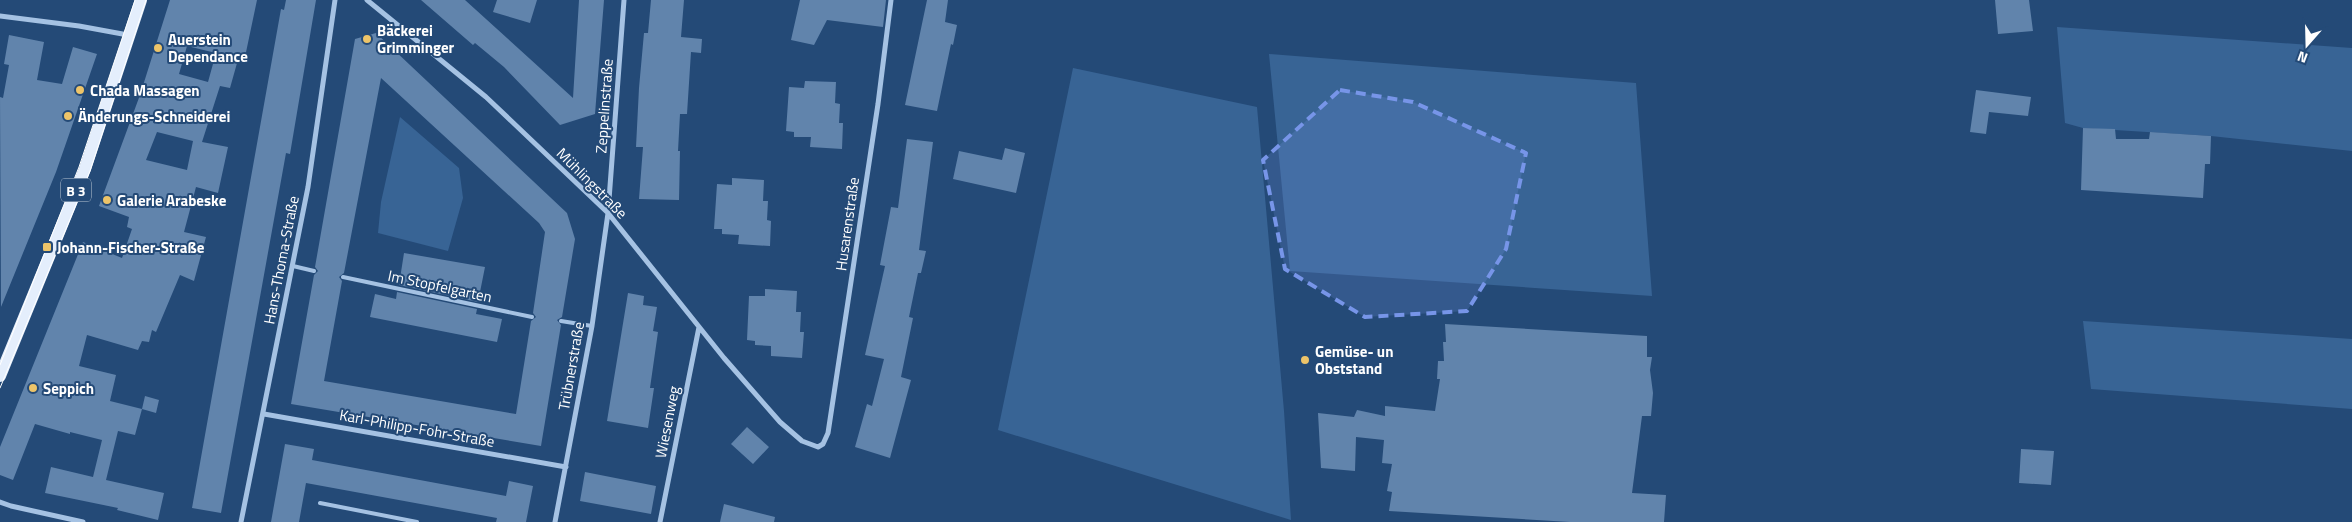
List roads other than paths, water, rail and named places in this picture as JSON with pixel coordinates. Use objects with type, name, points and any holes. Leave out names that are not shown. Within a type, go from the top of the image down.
[{"type":"main road","name":"B 3","points":[[0,376],[4,353],[85,169],[141,0]]},
{"type":"street","name":"Hans-Thoma-Straße","points":[[241,522],[308,187],[335,0]]},
{"type":"street","name":"Mühlingstraße","points":[[367,0],[486,98],[608,213],[699,327],[780,422],[802,441],[818,447]]},
{"type":"street","name":"Zeppelinstraße","points":[[608,213],[624,0]]},
{"type":"street","name":"Husarenstraße","points":[[818,447],[823,444],[828,433],[878,104],[891,0]]},
{"type":"street","points":[[0,16],[79,26],[129,36]]},
{"type":"street","name":"Trübnerstraße","points":[[555,522],[592,326],[608,213]]},
{"type":"street","name":"Wiesenweg","points":[[660,522],[699,327]]},
{"type":"street","name":"Karl-Philipp-Fohr-Straße","points":[[264,414],[566,467]]},
{"type":"street","points":[[0,502],[83,522]]},
{"type":"lane","points":[[293,266],[314,271]]},
{"type":"lane","name":"Im Stopfelgarten","points":[[343,277],[532,316]]},
{"type":"lane","points":[[561,321],[592,326]]},
{"type":"lane","points":[[320,503],[417,522]]},
{"type":"tram line","points":[[0,365],[79,167],[135,0]]},
{"type":"tram line","points":[[0,388],[90,171],[146,0]]},
{"type":"place","name":"Bäckerei Grimminger","points":[[367,39]]},
{"type":"place","name":"Auerstein Dependance","points":[[158,48]]},
{"type":"place","name":"Chada Massagen","points":[[80,90]]},
{"type":"place","name":"Änderungs-Schneiderei","points":[[68,116]]},
{"type":"place","name":"Galerie Arabeske","points":[[107,200]]},
{"type":"place","name":"Johann-Fischer-Straße","points":[[47,247]]},
{"type":"place","name":"Gemüse- un Obststand","points":[[1305,360]]},
{"type":"place","name":"Seppich","points":[[33,388]]}]
